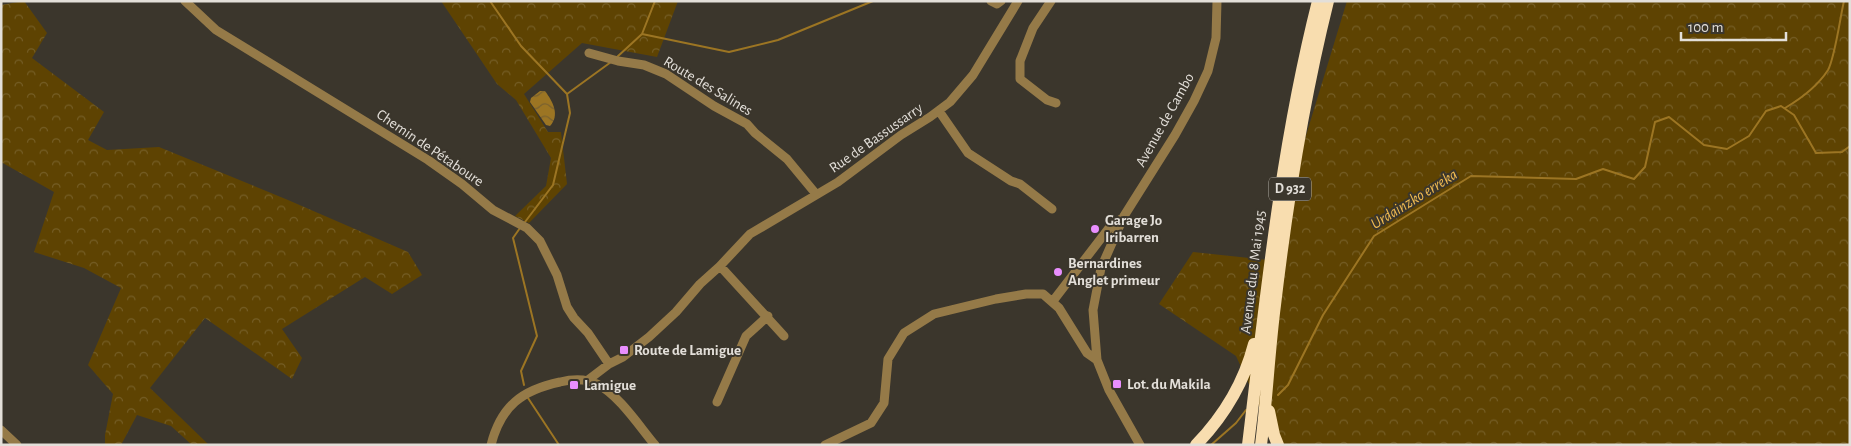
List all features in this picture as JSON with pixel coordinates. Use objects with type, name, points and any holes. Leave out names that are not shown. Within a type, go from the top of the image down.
[{"type":"highway","name":"Avenue du 8 Mai 1945","points":[[1260,401],[1264,308],[1283,170],[1298,90],[1318,1]]},
{"type":"highway","name":"Avenue du 8 Mai 1945","points":[[1260,401],[1268,378],[1292,172],[1307,93],[1328,1]]},
{"type":"highway","points":[[1196,445],[1212,429],[1238,389],[1251,358],[1264,308]]},
{"type":"highway","points":[[1260,401],[1278,445]]},
{"type":"highway","name":"D 932","points":[[1248,445],[1260,401]]},
{"type":"highway","name":"D 932","points":[[1260,401],[1261,445]]},
{"type":"street","name":"Chemin de Pétaboure","points":[[184,1],[216,30],[438,166],[493,210],[527,228],[540,241],[557,275],[567,306],[574,318],[588,333],[609,364]]},
{"type":"street","points":[[991,1],[997,4],[1001,1]]},
{"type":"street","name":"Rue de Bassussarry","points":[[720,266],[750,234],[838,182],[950,102],[973,75],[1018,1]]},
{"type":"street","points":[[1051,1],[1034,28],[1020,61],[1020,79],[1047,100],[1056,104]]},
{"type":"street","name":"Avenue de Cambo","points":[[1140,445],[1109,390],[1097,360],[1093,310],[1101,268],[1124,216],[1175,136],[1208,71],[1216,38],[1217,1]]},
{"type":"street","name":"Route des Salines","points":[[589,53],[618,61],[644,65],[666,74],[714,106],[747,124],[755,133],[787,159],[816,194]]},
{"type":"street","points":[[939,111],[968,154],[1011,181],[1020,184],[1052,209]]},
{"type":"street","name":"Avenue de Cambo","points":[[1053,301],[1109,228],[1124,216]]},
{"type":"street","points":[[588,380],[649,337],[720,266],[768,316],[784,336]]},
{"type":"street","points":[[825,445],[871,422],[884,403],[888,359],[904,333],[934,314],[996,299],[1026,294],[1043,294],[1059,308],[1087,353],[1097,360]]},
{"type":"street","points":[[716,402],[746,336],[768,316]]},
{"type":"street","points":[[491,445],[494,434],[505,412],[529,391],[541,386],[572,379],[588,380],[599,385],[613,396],[655,445]]},
{"type":"street","points":[[1,430],[17,445]]},
{"type":"green space","points":[[24,1],[47,33],[32,58],[104,112],[88,140],[107,150],[159,147],[408,252],[422,275],[392,294],[365,277],[282,329],[302,358],[292,379],[205,318],[150,388],[208,444],[192,445],[171,426],[137,415],[121,445],[105,445],[105,435],[113,394],[88,365],[121,288],[84,268],[34,252],[54,192],[1,162],[1,5]]},
{"type":"green space","points":[[441,1],[678,1],[657,57],[582,43],[524,94],[548,132],[561,132],[567,184],[529,223],[515,216],[546,186],[551,158],[516,100],[497,84]]},
{"type":"green space","points":[[1347,1],[1850,1],[1850,445],[1277,445],[1236,356],[1159,304],[1193,252],[1268,260]]},
{"type":"water","points":[[540,91],[545,91],[554,108],[555,117],[550,126],[546,125],[530,102],[531,98]]},
{"type":"waterway","points":[[490,1],[521,46],[567,94],[570,113],[553,185],[525,222]]},
{"type":"waterway","points":[[617,57],[642,34],[655,1]]},
{"type":"waterway","points":[[642,34],[729,52],[778,40],[873,1]]},
{"type":"waterway","points":[[1785,108],[1809,92],[1828,70],[1835,47],[1844,1]]},
{"type":"waterway","points":[[567,94],[611,62]]},
{"type":"waterway","name":"Urdainzko erreka","points":[[1278,395],[1288,385],[1323,315],[1374,236],[1471,176],[1576,179],[1603,169],[1634,179],[1645,167],[1655,122],[1669,117],[1704,145],[1727,149],[1749,136],[1766,111],[1781,106],[1794,115],[1816,153],[1842,152],[1850,146]]},
{"type":"waterway","points":[[520,228],[513,238],[537,336],[521,371],[524,385]]},
{"type":"waterway","points":[[528,398],[559,445]]},
{"type":"waterway","name":"Urdainzko erreka","points":[[1211,445],[1236,423],[1246,410]]},
{"type":"place","name":"Garage Jo Iribarren","points":[[1095,229]]},
{"type":"place","name":"Bernardines Anglet primeur","points":[[1058,272]]},
{"type":"place","name":"Route de Lamigue","points":[[624,350]]},
{"type":"place","name":"Lot. du Makila","points":[[1117,384]]},
{"type":"place","name":"Lamigue","points":[[574,385]]}]
